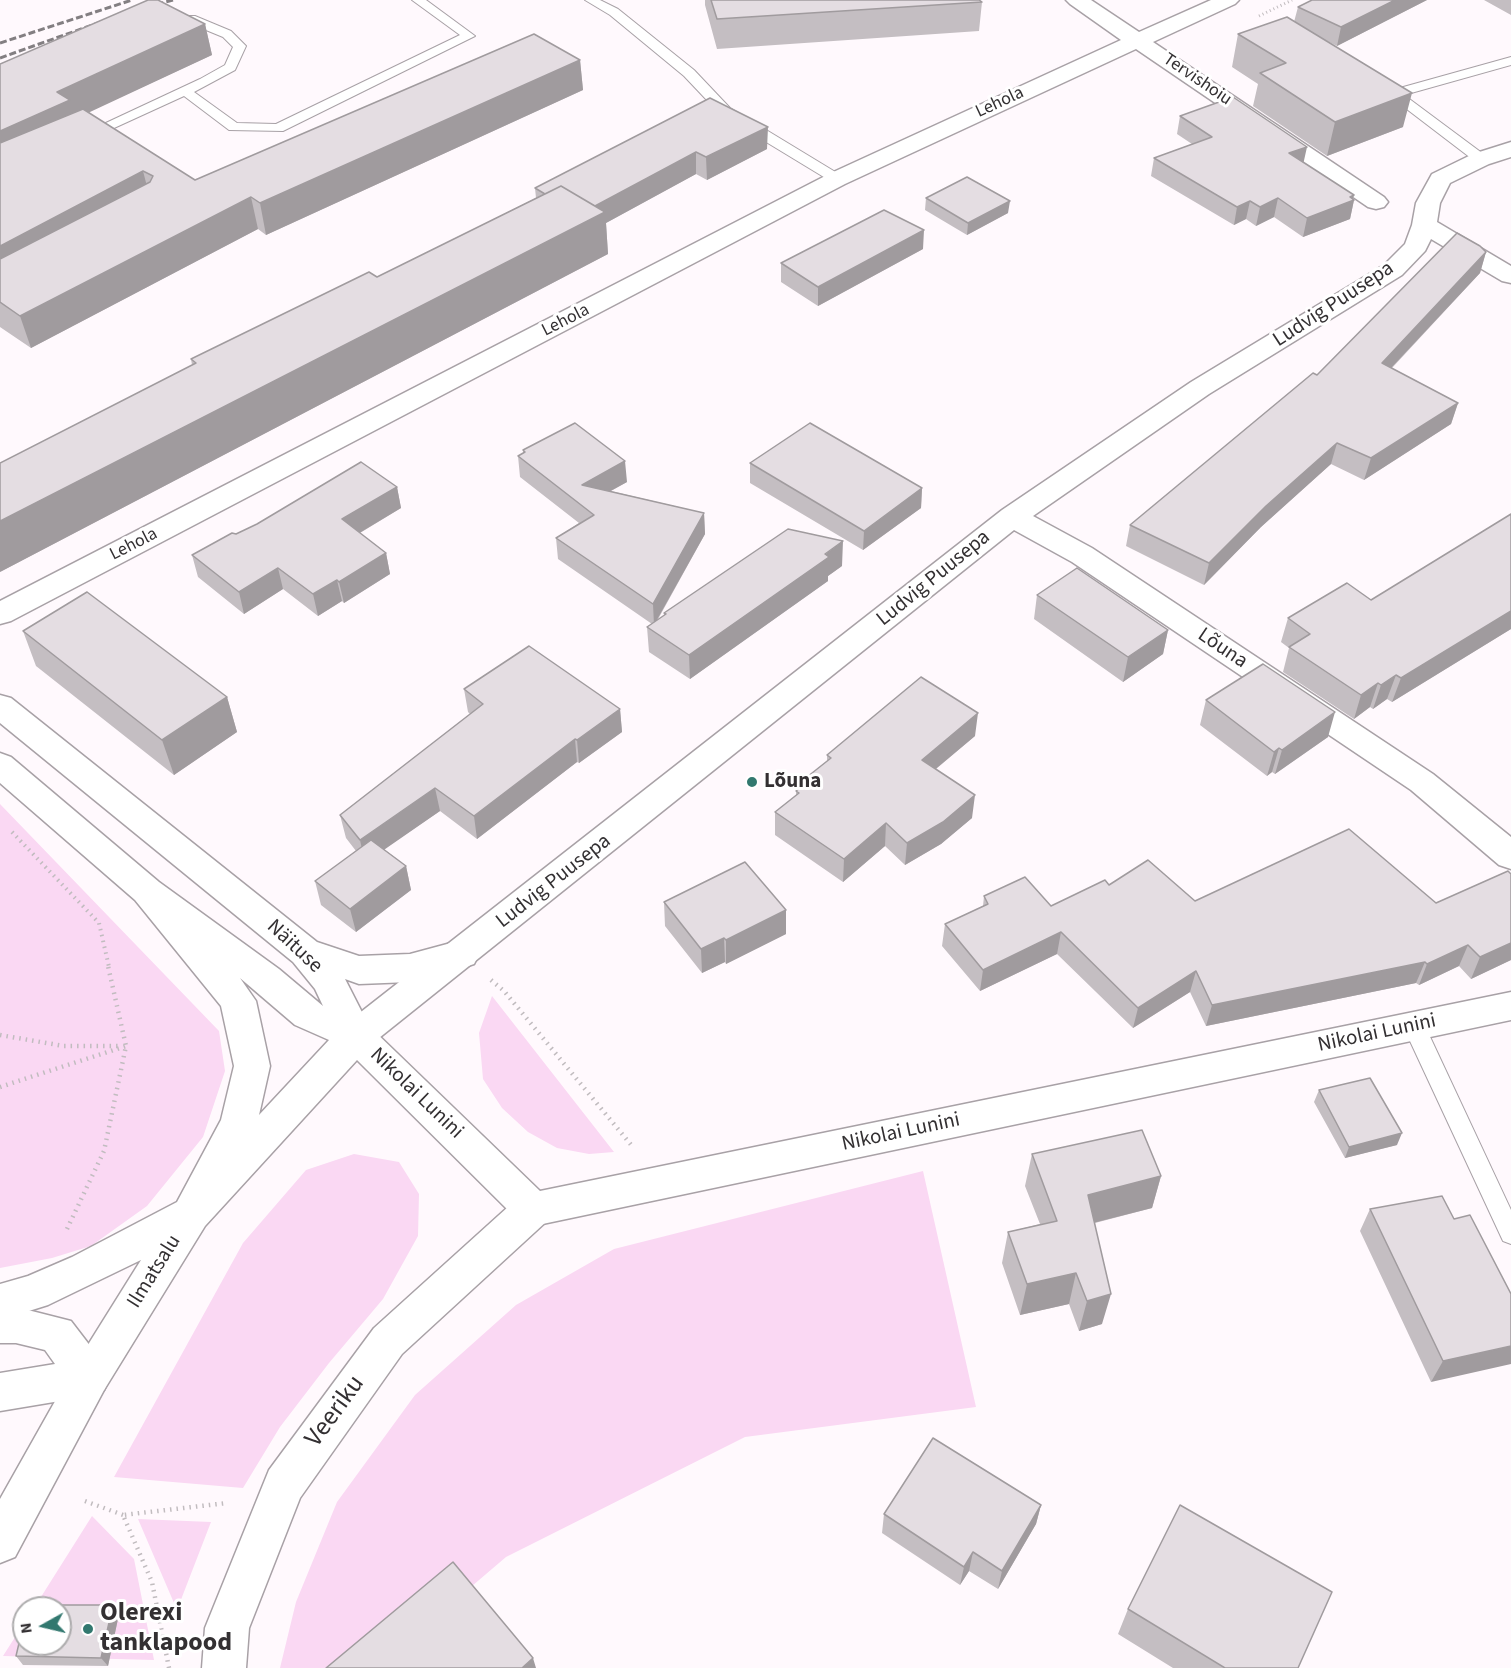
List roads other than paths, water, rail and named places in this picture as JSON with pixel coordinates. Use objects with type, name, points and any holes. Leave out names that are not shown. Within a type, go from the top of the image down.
[{"type":"street","name":"Tervishoiu","points":[[1077,0],[1376,202]]},
{"type":"street","name":"Lehola","points":[[0,614],[837,179],[1228,0]]},
{"type":"street","name":"Ludvig Puusepa","points":[[356,1036],[1012,517],[1200,388],[1393,270],[1416,246],[1424,225],[1428,203],[1440,179],[1481,159],[1511,149]]},
{"type":"street","points":[[1424,225],[1511,276]]},
{"type":"street","name":"Lõuna","points":[[1012,517],[1082,555],[1412,775],[1511,856]]},
{"type":"street","name":"Näituse","points":[[0,706],[305,952],[328,980],[356,1036]]},
{"type":"street","name":"Näituse","points":[[0,765],[147,891],[267,979],[308,1015],[356,1036]]},
{"type":"street","points":[[0,1302],[34,1292],[86,1269],[191,1214],[239,1121],[252,1066],[238,1000],[147,891]]},
{"type":"street","points":[[305,952],[359,970],[410,968],[462,954]]},
{"type":"street","name":"Nikolai Lunini","points":[[356,1036],[533,1209],[1511,1006]]},
{"type":"street","name":"Ilmatsalu","points":[[0,1542],[90,1377],[191,1214],[356,1036]]},
{"type":"street","name":"Veeriku","points":[[224,1668],[227,1628],[284,1485],[388,1341],[533,1209]]},
{"type":"street","points":[[0,1325],[16,1325],[57,1334],[90,1377],[0,1392]]},
{"type":"lane","points":[[185,92],[234,127],[278,128],[469,36],[418,0]]},
{"type":"lane","points":[[591,0],[614,12],[680,67],[725,111],[837,179]]},
{"type":"lane","points":[[76,140],[185,92],[230,68],[240,46],[227,34],[191,19],[170,20]]},
{"type":"lane","points":[[1481,159],[1394,94],[1511,61]]},
{"type":"lane","points":[[1414,1026],[1511,1233]]},
{"type":"railway","points":[[0,43],[132,0]]},
{"type":"railway","points":[[147,7],[173,0]]},
{"type":"railway","points":[[0,58],[109,19]]},
{"type":"place","name":"Lõuna","points":[[752,782]]},
{"type":"place","name":"Olerexi tanklapood","points":[[88,1629]]}]
